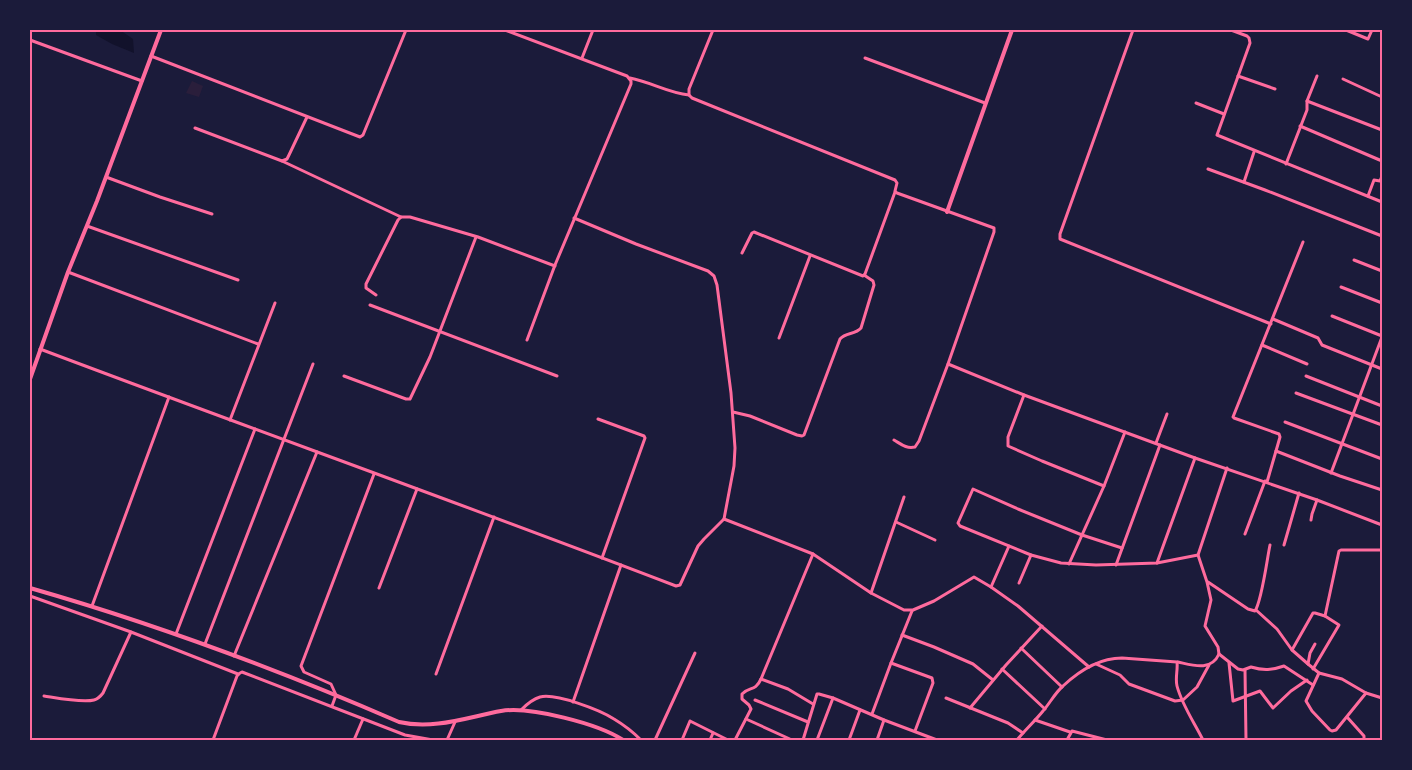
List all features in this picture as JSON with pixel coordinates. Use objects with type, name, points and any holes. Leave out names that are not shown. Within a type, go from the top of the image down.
[{"type":"street","points":[[30,379],[68,272],[161,30]]},
{"type":"street","points":[[151,56],[358,137],[362,136],[406,30]]},
{"type":"street","points":[[505,30],[630,78],[676,94],[689,95],[895,180],[897,183],[895,192],[864,275]]},
{"type":"street","points":[[582,58],[593,30]]},
{"type":"street","points":[[689,95],[689,88],[713,30]]},
{"type":"street","points":[[947,212],[1012,30]]},
{"type":"street","points":[[1133,30],[1060,234],[1060,239],[1271,324]]},
{"type":"street","points":[[1231,30],[1247,36],[1250,40],[1216,135],[1254,152],[1382,202]]},
{"type":"street","points":[[1346,30],[1368,39],[1372,30]]},
{"type":"street","points":[[30,40],[142,81]]},
{"type":"street","points":[[865,58],[985,104]]},
{"type":"street","points":[[1238,76],[1275,89]]},
{"type":"street","points":[[1286,164],[1307,110],[1307,100],[1318,76]]},
{"type":"street","points":[[527,340],[574,218],[631,84],[630,78]]},
{"type":"street","points":[[1343,79],[1382,97]]},
{"type":"street","points":[[1307,100],[1382,130]]},
{"type":"street","points":[[1196,103],[1224,114]]},
{"type":"street","points":[[282,161],[290,155],[307,117]]},
{"type":"street","points":[[1300,126],[1382,161]]},
{"type":"street","points":[[195,128],[282,161],[401,217],[410,217],[476,237],[555,265]]},
{"type":"street","points":[[1244,182],[1254,152]]},
{"type":"street","points":[[1208,169],[1382,236]]},
{"type":"street","points":[[1368,196],[1374,180],[1380,181],[1382,176]]},
{"type":"street","points":[[106,177],[212,214]]},
{"type":"street","points":[[894,440],[907,447],[915,447],[917,445],[948,364],[994,230],[992,227],[895,192]]},
{"type":"street","points":[[376,294],[366,288],[366,284],[401,217]]},
{"type":"street","points":[[40,349],[679,586],[698,546],[724,519],[735,456],[733,412],[714,276],[708,271],[574,218]]},
{"type":"street","points":[[87,226],[238,280]]},
{"type":"street","points":[[733,412],[750,416],[797,435],[804,435],[840,339],[843,336],[857,332],[861,328],[874,285],[873,281],[864,275],[862,276],[810,256],[754,232],[742,253]]},
{"type":"street","points":[[344,376],[408,400],[411,398],[441,332],[476,237]]},
{"type":"street","points":[[1245,534],[1266,482],[1280,437],[1279,434],[1233,417],[1303,242]]},
{"type":"street","points":[[779,338],[810,256]]},
{"type":"street","points":[[1354,260],[1382,271]]},
{"type":"street","points":[[68,272],[258,344]]},
{"type":"street","points":[[1341,287],[1382,303]]},
{"type":"street","points":[[230,420],[275,304]]},
{"type":"street","points":[[370,305],[557,376]]},
{"type":"street","points":[[1331,472],[1382,337],[1332,316]]},
{"type":"street","points":[[1273,319],[1318,338],[1322,345],[1382,369]]},
{"type":"street","points":[[1262,345],[1307,364]]},
{"type":"street","points":[[205,644],[313,364]]},
{"type":"street","points":[[948,364],[1024,395],[1382,524]]},
{"type":"street","points":[[1306,376],[1382,406]]},
{"type":"street","points":[[1296,393],[1382,425]]},
{"type":"street","points":[[1024,395],[1008,437],[1008,446],[1104,486]]},
{"type":"street","points":[[92,606],[169,397]]},
{"type":"street","points":[[1116,565],[1168,414]]},
{"type":"street","points":[[598,418],[645,438],[602,558]]},
{"type":"street","points":[[1285,422],[1382,459]]},
{"type":"street","points":[[176,634],[255,429]]},
{"type":"street","points":[[1069,564],[1104,486],[1125,432]]},
{"type":"street","points":[[1276,451],[1382,490]]},
{"type":"street","points":[[234,656],[317,452]]},
{"type":"street","points":[[1157,563],[1195,458]]},
{"type":"street","points":[[1017,740],[1045,710],[1062,687],[1096,664],[1115,658],[1146,659],[1205,666],[1217,659],[1219,654],[1218,647],[1206,626],[1211,602],[1198,555],[1227,468]]},
{"type":"street","points":[[332,706],[336,695],[331,684],[304,672],[301,666],[374,474]]},
{"type":"street","points":[[380,588],[416,489]]},
{"type":"street","points":[[1122,548],[1082,535],[972,489],[958,523],[958,525],[1031,555],[1069,564],[1116,565],[1157,563],[1198,555]]},
{"type":"street","points":[[1284,545],[1299,493]]},
{"type":"street","points":[[871,592],[904,497]]},
{"type":"street","points":[[1311,520],[1317,500]]},
{"type":"street","points":[[436,674],[494,517]]},
{"type":"street","points":[[724,519],[813,554],[871,592],[904,610],[913,610],[934,601],[973,577],[977,578],[1018,606],[1089,667]]},
{"type":"street","points":[[896,522],[935,540]]},
{"type":"street","points":[[1256,610],[1270,545]]},
{"type":"street","points":[[991,587],[1009,546]]},
{"type":"street","points":[[1326,616],[1339,550],[1382,550]]},
{"type":"street","points":[[735,740],[751,709],[742,699],[742,694],[756,688],[761,679],[813,554]]},
{"type":"street","points":[[1019,583],[1031,555]]},
{"type":"street","points":[[573,702],[621,565]]},
{"type":"street","points":[[1207,582],[1248,609],[1256,610],[1277,629],[1292,650],[1319,674],[1342,679],[1366,693],[1382,698]]},
{"type":"street","points":[[30,588],[92,606],[205,644],[336,695],[399,722],[426,725],[455,722],[502,711],[522,710],[605,730],[623,740]]},
{"type":"street","points":[[30,596],[131,632],[238,674],[244,673],[405,735],[433,740]]},
{"type":"street","points":[[872,715],[913,610]]},
{"type":"street","points":[[1292,650],[1313,613],[1326,616],[1338,624],[1312,669]]},
{"type":"street","points":[[970,708],[1002,669],[1042,626]]},
{"type":"street","points":[[44,696],[86,701],[99,698],[131,632]]},
{"type":"street","points":[[902,635],[973,664],[993,680]]},
{"type":"street","points":[[1308,664],[1310,653],[1315,644]]},
{"type":"street","points":[[1021,648],[1062,687]]},
{"type":"street","points":[[655,740],[694,653]]},
{"type":"street","points":[[1219,654],[1238,669],[1245,670],[1251,667],[1267,670],[1284,666],[1313,685]]},
{"type":"street","points":[[1177,662],[1176,682],[1203,740]]},
{"type":"street","points":[[1229,662],[1233,701],[1260,692],[1273,708],[1291,691],[1307,680]]},
{"type":"street","points":[[891,664],[932,678],[933,683],[915,732]]},
{"type":"street","points":[[1096,664],[1120,675],[1134,686],[1172,701],[1183,700],[1197,687],[1210,664]]},
{"type":"street","points":[[1002,669],[1045,710]]},
{"type":"street","points":[[1245,670],[1246,740]]},
{"type":"street","points":[[213,740],[238,674]]},
{"type":"street","points":[[1319,674],[1306,701],[1312,711],[1332,731],[1336,730],[1366,693]]},
{"type":"street","points":[[761,679],[788,689],[813,704]]},
{"type":"street","points":[[803,740],[813,704],[817,694],[821,694],[937,740]]},
{"type":"street","points":[[522,710],[527,704],[540,697],[553,696],[595,709],[614,718],[641,740]]},
{"type":"street","points":[[817,740],[833,698]]},
{"type":"street","points":[[946,698],[1008,723],[1023,733]]},
{"type":"street","points":[[756,700],[808,722]]},
{"type":"street","points":[[849,740],[860,710]]},
{"type":"street","points":[[1347,716],[1364,736],[1364,740]]},
{"type":"street","points":[[354,740],[363,718]]},
{"type":"street","points":[[746,719],[792,740]]},
{"type":"street","points":[[877,740],[884,720]]},
{"type":"street","points":[[1035,720],[1070,732],[1073,731],[1107,740]]},
{"type":"street","points":[[447,740],[455,722]]},
{"type":"street","points":[[682,740],[690,722],[728,740]]},
{"type":"street","points":[[710,740],[714,732]]},
{"type":"street","points":[[1067,740],[1070,732]]},
{"type":"shaded area","points":[[96,30],[120,30],[133,39],[134,53],[96,35]]},
{"type":"shaded area","points":[[192,81],[203,86],[199,97],[186,93]]}]
